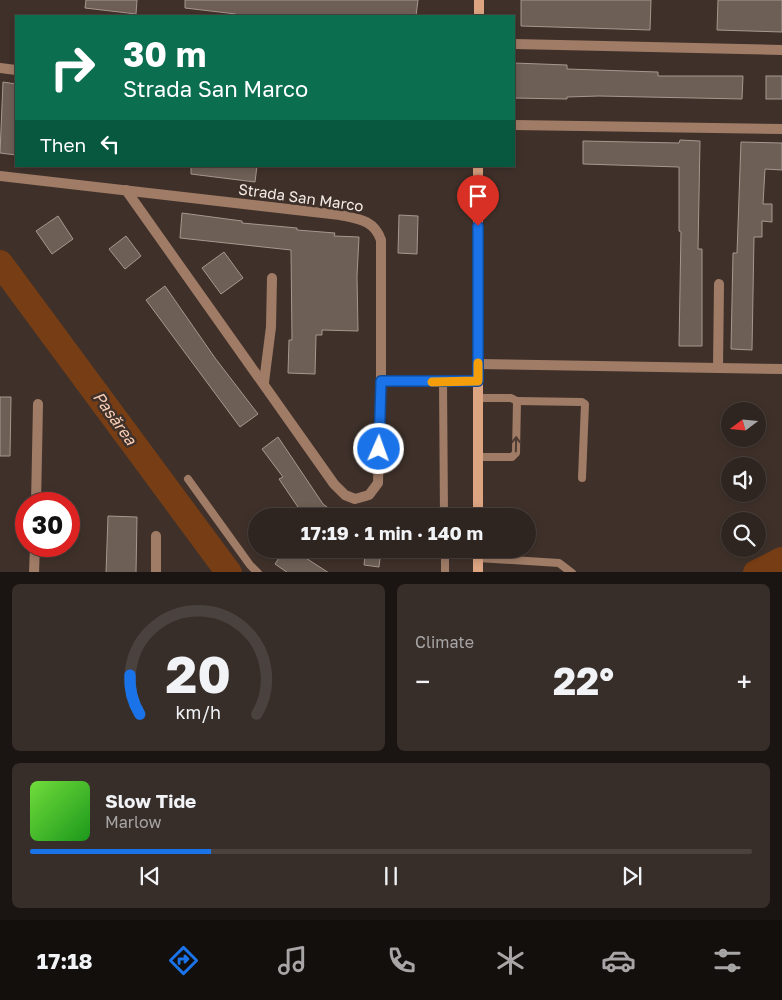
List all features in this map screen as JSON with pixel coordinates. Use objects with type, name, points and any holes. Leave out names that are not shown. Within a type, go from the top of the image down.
[{"type":"main road","points":[[479,0],[479,15]]},
{"type":"main road","points":[[478,167],[478,508]]},
{"type":"main road","points":[[478,558],[478,572]]},
{"type":"street","points":[[515,44],[782,50]]},
{"type":"street","points":[[0,68],[15,70]]},
{"type":"street","points":[[515,125],[782,130]]},
{"type":"street","name":"Strada San Marco","points":[[0,176],[340,215],[371,224],[377,230],[381,240],[381,381],[378,483],[369,495],[355,499],[345,494],[334,484],[264,382]]},
{"type":"street","points":[[126,190],[264,382]]},
{"type":"street","points":[[264,382],[271,327],[272,278]]},
{"type":"street","points":[[718,368],[719,284]]},
{"type":"street","points":[[478,364],[782,369]]},
{"type":"street","points":[[381,381],[478,381]]},
{"type":"street","points":[[36,492],[38,404]]},
{"type":"street","points":[[156,536],[156,572]]},
{"type":"street","points":[[34,572],[35,557]]},
{"type":"lane","points":[[443,382],[444,508]]},
{"type":"lane","points":[[478,398],[511,398],[517,401],[582,402],[585,404],[582,478]]},
{"type":"lane","points":[[478,457],[512,457],[516,453],[517,401]]},
{"type":"lane","points":[[188,479],[250,565],[258,572]]},
{"type":"lane","points":[[445,558],[445,572]]},
{"type":"lane","points":[[519,558],[560,563],[572,572]]},
{"type":"building","points":[[86,0],[137,0],[136,14],[85,8]]},
{"type":"building","points":[[185,0],[418,0],[416,15],[236,15],[185,8]]},
{"type":"building","points":[[521,0],[651,0],[650,30],[521,26]]},
{"type":"building","points":[[718,0],[782,0],[782,32],[717,30]]},
{"type":"building","points":[[515,63],[567,65],[567,69],[658,72],[658,76],[743,76],[742,99],[599,96],[567,97],[567,99],[515,98]]},
{"type":"building","points":[[766,76],[782,76],[782,99],[766,99]]},
{"type":"building","points":[[3,82],[15,84],[15,155],[0,153]]},
{"type":"building","points":[[680,140],[700,141],[698,249],[702,249],[702,346],[679,346],[681,232],[679,231],[679,167],[583,164],[583,141],[679,143]]},
{"type":"building","points":[[741,142],[782,143],[782,170],[765,169],[763,204],[772,204],[772,222],[762,221],[762,237],[754,237],[752,350],[731,349],[733,253],[737,253]]},
{"type":"building","points":[[191,167],[257,167],[255,182],[191,174]]},
{"type":"building","points":[[182,213],[242,221],[242,223],[335,233],[334,236],[359,237],[357,276],[358,331],[322,330],[322,335],[316,335],[315,374],[288,373],[289,340],[292,340],[291,250],[180,238]]},
{"type":"building","points":[[399,215],[418,216],[417,254],[398,253]]},
{"type":"building","points":[[58,216],[73,239],[52,254],[36,231]]},
{"type":"building","points":[[126,236],[141,256],[125,269],[109,249]]},
{"type":"building","points":[[224,252],[243,278],[221,294],[202,268]]},
{"type":"building","points":[[165,286],[215,358],[258,414],[240,427],[146,300]]},
{"type":"building","points":[[0,397],[11,397],[10,456],[0,456]]},
{"type":"building","points":[[278,437],[323,504],[328,508],[299,508],[279,479],[283,477],[262,449]]},
{"type":"building","points":[[108,516],[137,517],[136,572],[106,572]]},
{"type":"building","points":[[279,558],[306,558],[327,572],[287,572],[275,564]]},
{"type":"building","points":[[365,558],[380,558],[379,567],[364,565]]},
{"type":"waterway","name":"Pasărea","points":[[0,263],[228,572]]},
{"type":"waterway","name":"Pasărea","points":[[758,572],[782,560]]},
{"type":"slow traffic","points":[[432,382],[478,381],[478,363]]},
{"type":"route","points":[[379,449],[381,381],[478,381],[478,226]]}]
